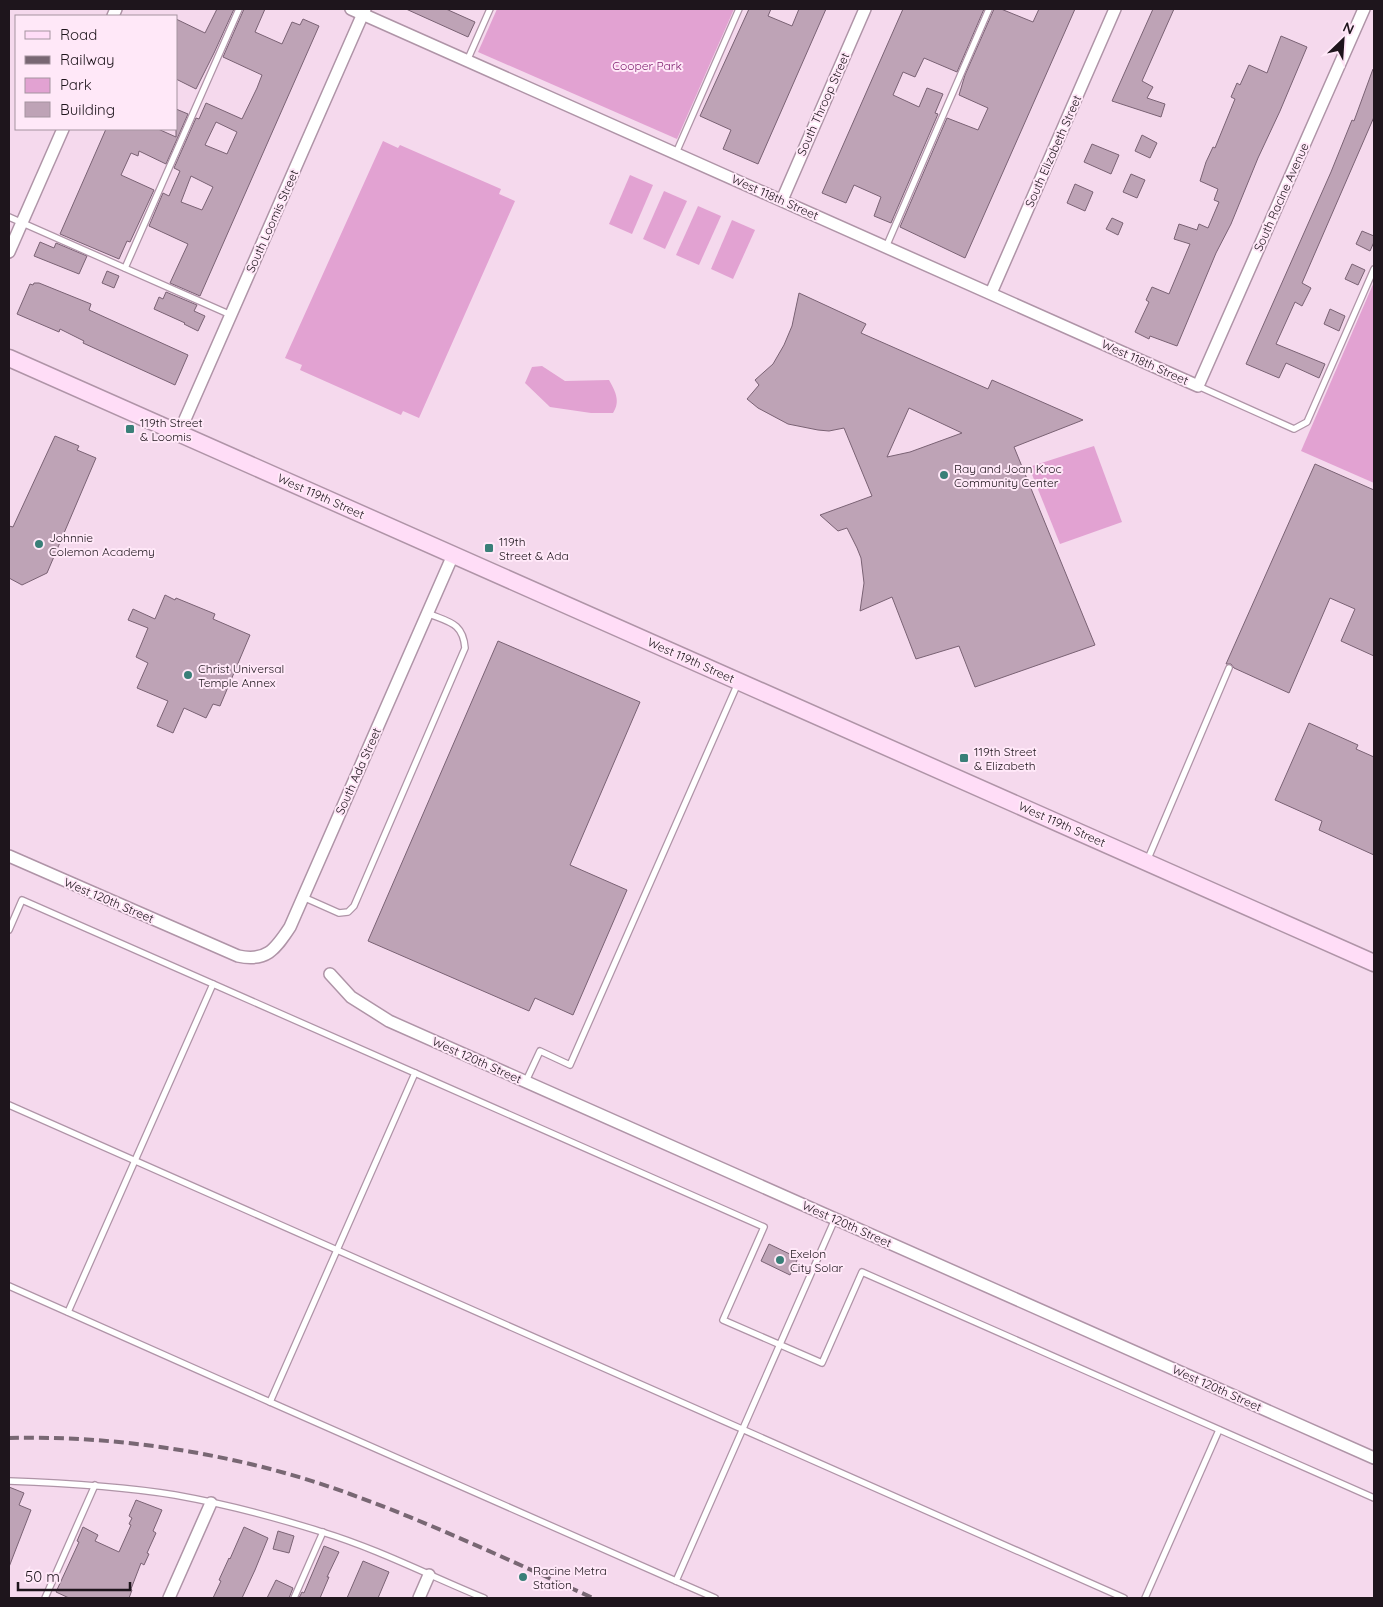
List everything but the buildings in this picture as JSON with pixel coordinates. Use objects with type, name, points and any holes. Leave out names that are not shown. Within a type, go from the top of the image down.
[{"type":"street","name":"West 118th Street","points":[[351,9],[364,11],[467,60],[1198,386]]},
{"type":"street","name":"South Throop Street","points":[[782,200],[865,9]]},
{"type":"street","name":"South Elizabeth Street","points":[[991,294],[1115,9]]},
{"type":"street","name":"South Racine Avenue","points":[[1198,386],[1364,9]]},
{"type":"street","name":"South Loomis Street","points":[[179,433],[364,11]]},
{"type":"street","points":[[9,252],[63,130]]},
{"type":"street","name":"West 119th Street","points":[[9,358],[1374,963]]},
{"type":"street","name":"South Ada Street","points":[[238,956],[252,959],[262,957],[281,941],[290,927],[453,554]]},
{"type":"street","name":"West 120th Street","points":[[9,856],[238,956]]},
{"type":"street","name":"West 120th Street","points":[[330,974],[351,997],[389,1021],[1374,1458]]},
{"type":"street","points":[[169,1598],[211,1503]]},
{"type":"street","points":[[419,1598],[429,1575]]},
{"type":"lane","points":[[125,268],[239,9]]},
{"type":"lane","points":[[467,60],[490,9]]},
{"type":"lane","points":[[676,153],[739,9]]},
{"type":"lane","points":[[886,246],[990,9]]},
{"type":"lane","points":[[9,217],[231,315]]},
{"type":"lane","points":[[1198,386],[1294,428],[1307,422],[1374,269]]},
{"type":"lane","points":[[303,897],[339,913],[348,912],[354,906],[465,648],[462,632],[456,626],[427,613]]},
{"type":"lane","points":[[1146,862],[1230,668]]},
{"type":"lane","points":[[526,1081],[540,1051],[570,1065],[738,681]]},
{"type":"lane","points":[[9,930],[22,900],[764,1227],[723,1320],[822,1363],[862,1272],[1374,1498]]},
{"type":"lane","points":[[68,1312],[213,984]]},
{"type":"lane","points":[[270,1402],[415,1073]]},
{"type":"lane","points":[[9,1105],[1124,1598]]},
{"type":"lane","points":[[676,1581],[835,1219]]},
{"type":"lane","points":[[9,1286],[715,1598]]},
{"type":"lane","points":[[1145,1598],[1220,1430]]},
{"type":"lane","points":[[9,1481],[95,1485],[176,1496],[278,1519],[323,1532],[370,1549],[484,1598]]},
{"type":"lane","points":[[45,1598],[95,1485]]},
{"type":"lane","points":[[294,1598],[323,1532]]},
{"type":"green space","name":"Cooper Park","points":[[497,9],[734,9],[677,139],[478,52]]},
{"type":"green space","points":[[383,141],[398,148],[400,145],[501,189],[499,194],[515,201],[419,418],[403,411],[401,415],[300,370],[302,365],[285,358]]},
{"type":"green space","points":[[630,175],[653,185],[632,234],[609,224]]},
{"type":"green space","points":[[664,191],[687,201],[665,249],[643,239]]},
{"type":"green space","points":[[698,206],[721,216],[699,265],[676,255]]},
{"type":"green space","points":[[732,220],[755,230],[733,279],[711,269]]},
{"type":"green space","points":[[1374,282],[1374,483],[1301,451]]},
{"type":"green space","points":[[542,366],[565,381],[609,380],[617,400],[613,413],[591,413],[550,407],[525,383],[532,367]]},
{"type":"green space","points":[[1094,446],[1122,522],[1060,544],[1029,467]]},
{"type":"railway","points":[[9,1438],[95,1440],[138,1444],[182,1450],[268,1468],[310,1480],[412,1518],[593,1598]]},
{"type":"place","name":"119th Street & Loomis","points":[[130,429]]},
{"type":"place","name":"Ray and Joan Kroc Community Center","points":[[944,475]]},
{"type":"place","name":"Johnnie Colemon Academy","points":[[39,544]]},
{"type":"place","name":"119th Street & Ada","points":[[489,548]]},
{"type":"place","name":"Christ Universal Temple Annex","points":[[188,675]]},
{"type":"place","name":"119th Street & Elizabeth","points":[[964,758]]},
{"type":"place","name":"Exelon City Solar","points":[[780,1260]]},
{"type":"place","name":"Racine Metra Station","points":[[523,1577]]}]
